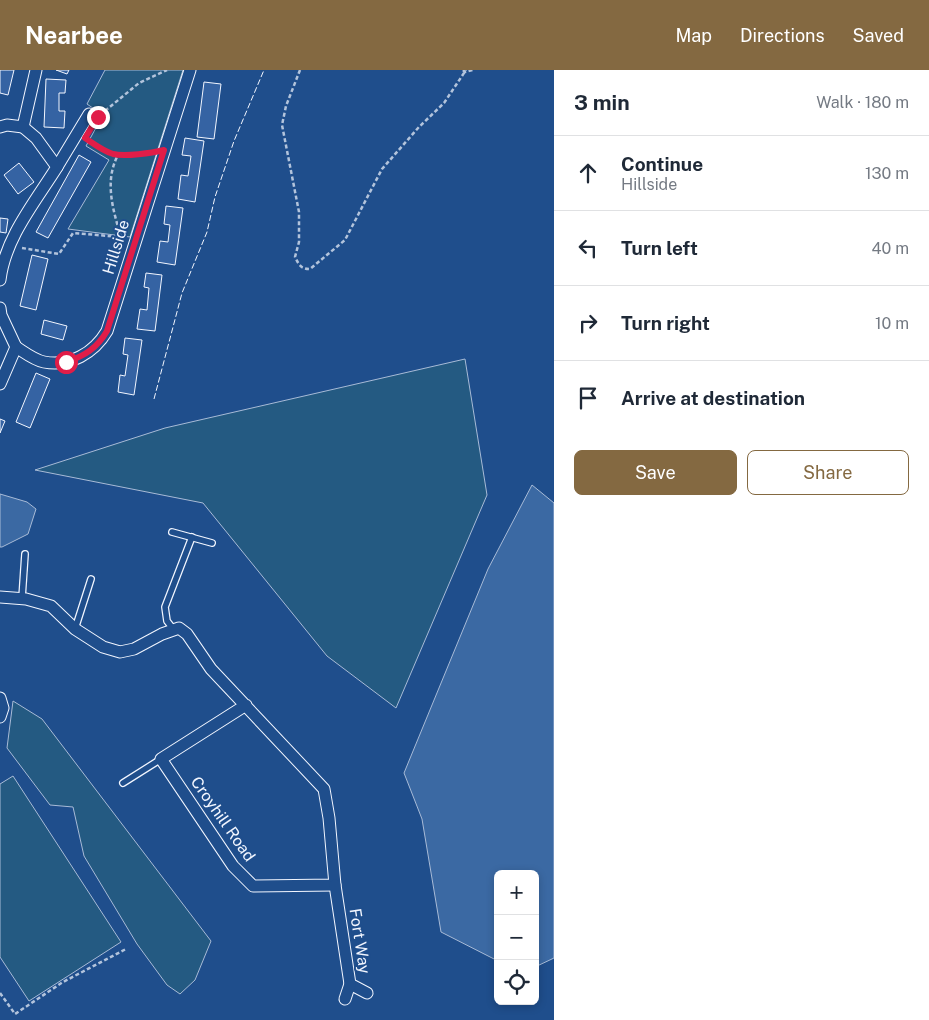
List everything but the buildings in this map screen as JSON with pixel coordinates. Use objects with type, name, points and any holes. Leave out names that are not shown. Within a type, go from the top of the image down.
[{"type":"street","points":[[23,127],[36,70]]},
{"type":"street","name":"Hillside","points":[[16,347],[43,362],[66,362],[91,351],[107,331],[190,70]]},
{"type":"street","points":[[0,280],[1,268],[15,233],[77,135],[94,115]]},
{"type":"street","points":[[0,127],[7,125],[23,127],[36,138],[57,167]]},
{"type":"street","points":[[0,308],[1,315],[16,347],[0,384]]},
{"type":"street","points":[[0,597],[22,598],[51,606],[75,629],[103,647],[120,652],[134,649],[162,634],[179,628],[187,634],[211,669],[324,789],[335,885]]},
{"type":"street","points":[[0,698],[3,708],[0,717]]},
{"type":"street","points":[[161,759],[246,705]]},
{"type":"street","name":"Croyhill Road","points":[[161,759],[233,866],[254,886],[335,885]]},
{"type":"street","name":"Fort Way","points":[[335,885],[350,984],[367,993]]},
{"type":"street","points":[[345,999],[350,984]]},
{"type":"lane","points":[[172,532],[212,543]]},
{"type":"lane","points":[[174,630],[168,621],[165,607],[192,537]]},
{"type":"lane","points":[[22,598],[25,554]]},
{"type":"lane","points":[[75,629],[91,578]]},
{"type":"lane","points":[[122,783],[161,759]]},
{"type":"path","points":[[94,115],[139,83],[166,70]]},
{"type":"path","points":[[300,70],[286,106],[282,126],[299,212],[299,242],[295,257],[298,265],[303,269],[310,269],[346,240],[382,169],[444,103],[465,71],[473,70]]},
{"type":"path","points":[[77,135],[111,154],[118,155],[164,150]]},
{"type":"path","points":[[10,245],[59,254],[72,234],[120,237],[114,214],[110,177],[113,163],[118,155]]},
{"type":"path","points":[[0,993],[15,1014],[63,982],[126,949]]},
{"type":"shaded area","points":[[105,70],[183,70],[130,237],[68,229],[109,160],[86,146],[103,115],[87,104]]},
{"type":"shaded area","points":[[465,359],[487,495],[396,708],[327,656],[203,503],[35,470],[165,428]]},
{"type":"shaded area","points":[[532,485],[554,503],[554,958],[539,965],[539,870],[494,870],[494,959],[441,932],[422,819],[404,773],[488,569]]},
{"type":"shaded area","points":[[0,494],[27,502],[36,509],[28,534],[2,547],[0,547]]},
{"type":"shaded area","points":[[13,701],[42,719],[211,941],[195,980],[180,994],[167,985],[137,944],[84,856],[73,807],[50,805],[7,748]]},
{"type":"shaded area","points":[[13,776],[121,942],[29,1001],[0,957],[0,784]]},
{"type":"fence","points":[[154,399],[182,293],[207,232],[215,197],[234,141],[264,70]]},
{"type":"route","points":[[66,362],[91,351],[107,331],[164,150],[118,155],[111,154],[85,138],[98,117]]}]
